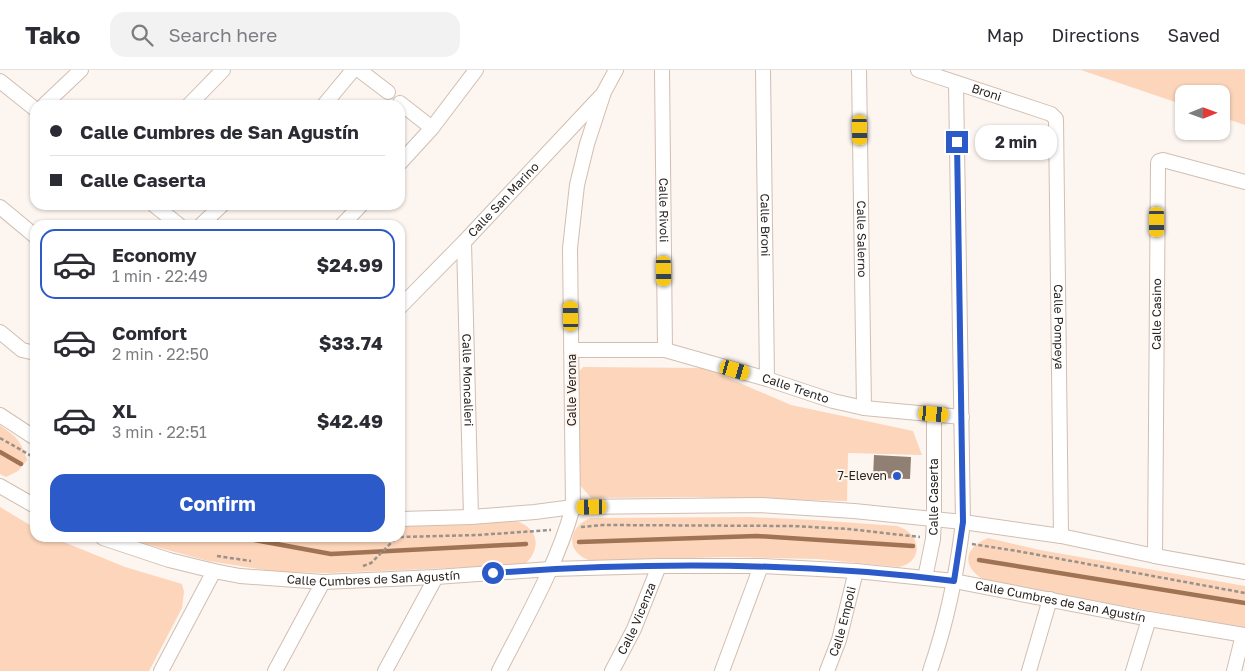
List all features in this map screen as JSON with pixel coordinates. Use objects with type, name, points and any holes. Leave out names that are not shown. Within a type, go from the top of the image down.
[{"type":"street","points":[[49,100],[81,70]]},
{"type":"street","points":[[193,100],[223,70]]},
{"type":"street","points":[[328,100],[353,70]]},
{"type":"street","points":[[359,70],[388,92]]},
{"type":"street","points":[[405,158],[432,128],[476,70]]},
{"type":"street","name":"Calle Verona","points":[[499,671],[551,569],[567,529],[573,507],[570,248],[577,185],[604,92],[616,70]]},
{"type":"street","name":"Calle Rivoli","points":[[662,70],[665,350]]},
{"type":"street","name":"Calle Broni","points":[[764,70],[767,379]]},
{"type":"street","name":"Calle Salerno","points":[[858,70],[864,408]]},
{"type":"street","name":"Broni","points":[[918,70],[1051,114],[1054,117]]},
{"type":"street","points":[[0,81],[30,105]]},
{"type":"street","points":[[930,671],[941,639],[954,581],[963,522],[956,82]]},
{"type":"street","name":"Calle San Marino","points":[[405,302],[464,242],[604,92]]},
{"type":"street","points":[[405,107],[432,128]]},
{"type":"street","name":"Calle Pompeya","points":[[1054,117],[1056,124],[1060,536]]},
{"type":"street","name":"Calle Casino","points":[[1155,556],[1158,163],[1163,160],[1245,182]]},
{"type":"street","points":[[0,207],[30,232]]},
{"type":"street","points":[[160,210],[173,220]]},
{"type":"street","points":[[206,220],[217,210]]},
{"type":"street","points":[[347,220],[356,210]]},
{"type":"street","name":"Calle Moncalieri","points":[[464,242],[471,517]]},
{"type":"street","points":[[0,332],[22,350],[30,352]]},
{"type":"street","name":"Calle Trento","points":[[572,350],[665,350],[767,379],[833,401],[864,408],[962,417]]},
{"type":"street","name":"Calle Caserta","points":[[925,578],[934,519],[934,414]]},
{"type":"street","points":[[0,415],[30,435]]},
{"type":"street","points":[[0,486],[30,500]]},
{"type":"street","points":[[405,519],[471,517],[573,507],[760,505],[854,511],[963,522],[1060,536],[1245,572]]},
{"type":"street","name":"Calle Cumbres de San Agustín","points":[[115,542],[169,560],[214,572],[240,576],[323,582],[551,569],[658,566],[761,566],[856,571],[954,581],[1149,619],[1244,635]]},
{"type":"street","name":"Calle Vicenza","points":[[612,671],[634,629],[658,566]]},
{"type":"street","points":[[722,671],[761,566]]},
{"type":"street","name":"Calle Empoli","points":[[827,671],[839,640],[856,571]]},
{"type":"street","points":[[161,671],[214,572]]},
{"type":"street","points":[[384,671],[436,577]]},
{"type":"street","points":[[276,671],[323,582]]},
{"type":"street","points":[[1029,671],[1050,599]]},
{"type":"street","points":[[1133,671],[1149,619]]},
{"type":"street","points":[[1234,671],[1244,635]]},
{"type":"path","points":[[0,438],[30,455]]},
{"type":"path","points":[[405,538],[478,536],[603,525],[793,526],[932,539]]},
{"type":"path","points":[[357,567],[370,563],[392,542]]},
{"type":"path","points":[[961,543],[1045,556],[1245,593]]},
{"type":"path","points":[[212,555],[258,563]]},
{"type":"shaded area","points":[[1081,70],[1245,70],[1245,125],[1230,120],[1230,85],[1175,85],[1175,102]]},
{"type":"shaded area","points":[[583,367],[705,368],[791,405],[913,431],[922,455],[848,453],[847,501],[693,497],[591,498],[580,485],[577,374]]},
{"type":"shaded area","points":[[0,425],[17,440],[27,460],[18,471],[6,477],[0,474]]},
{"type":"shaded area","points":[[0,507],[30,525],[30,542],[64,542],[125,567],[182,584],[184,592],[182,608],[149,671],[0,671]]},
{"type":"shaded area","points":[[750,517],[897,526],[911,535],[917,547],[916,554],[907,564],[899,567],[818,559],[726,557],[591,561],[577,552],[573,547],[572,541],[573,534],[577,528],[590,518]]},
{"type":"shaded area","points":[[516,521],[524,524],[533,534],[535,540],[534,552],[524,565],[330,573],[279,572],[208,561],[139,542],[405,542],[405,526]]},
{"type":"shaded area","points":[[988,538],[1040,550],[1245,586],[1245,628],[986,581],[973,570],[969,565],[968,559],[973,548],[979,542]]},
{"type":"building","points":[[874,455],[911,457],[910,479],[873,478]]},
{"type":"waterway","points":[[0,452],[21,464]]},
{"type":"waterway","points":[[579,542],[757,536],[913,546]]},
{"type":"waterway","points":[[266,542],[331,554],[526,544]]},
{"type":"waterway","points":[[979,560],[1245,603]]},
{"type":"place","name":"7-Eleven","points":[[897,476]]},
{"type":"route","points":[[493,573],[551,569],[658,566],[761,566],[856,571],[954,581],[963,522],[957,142]]}]
